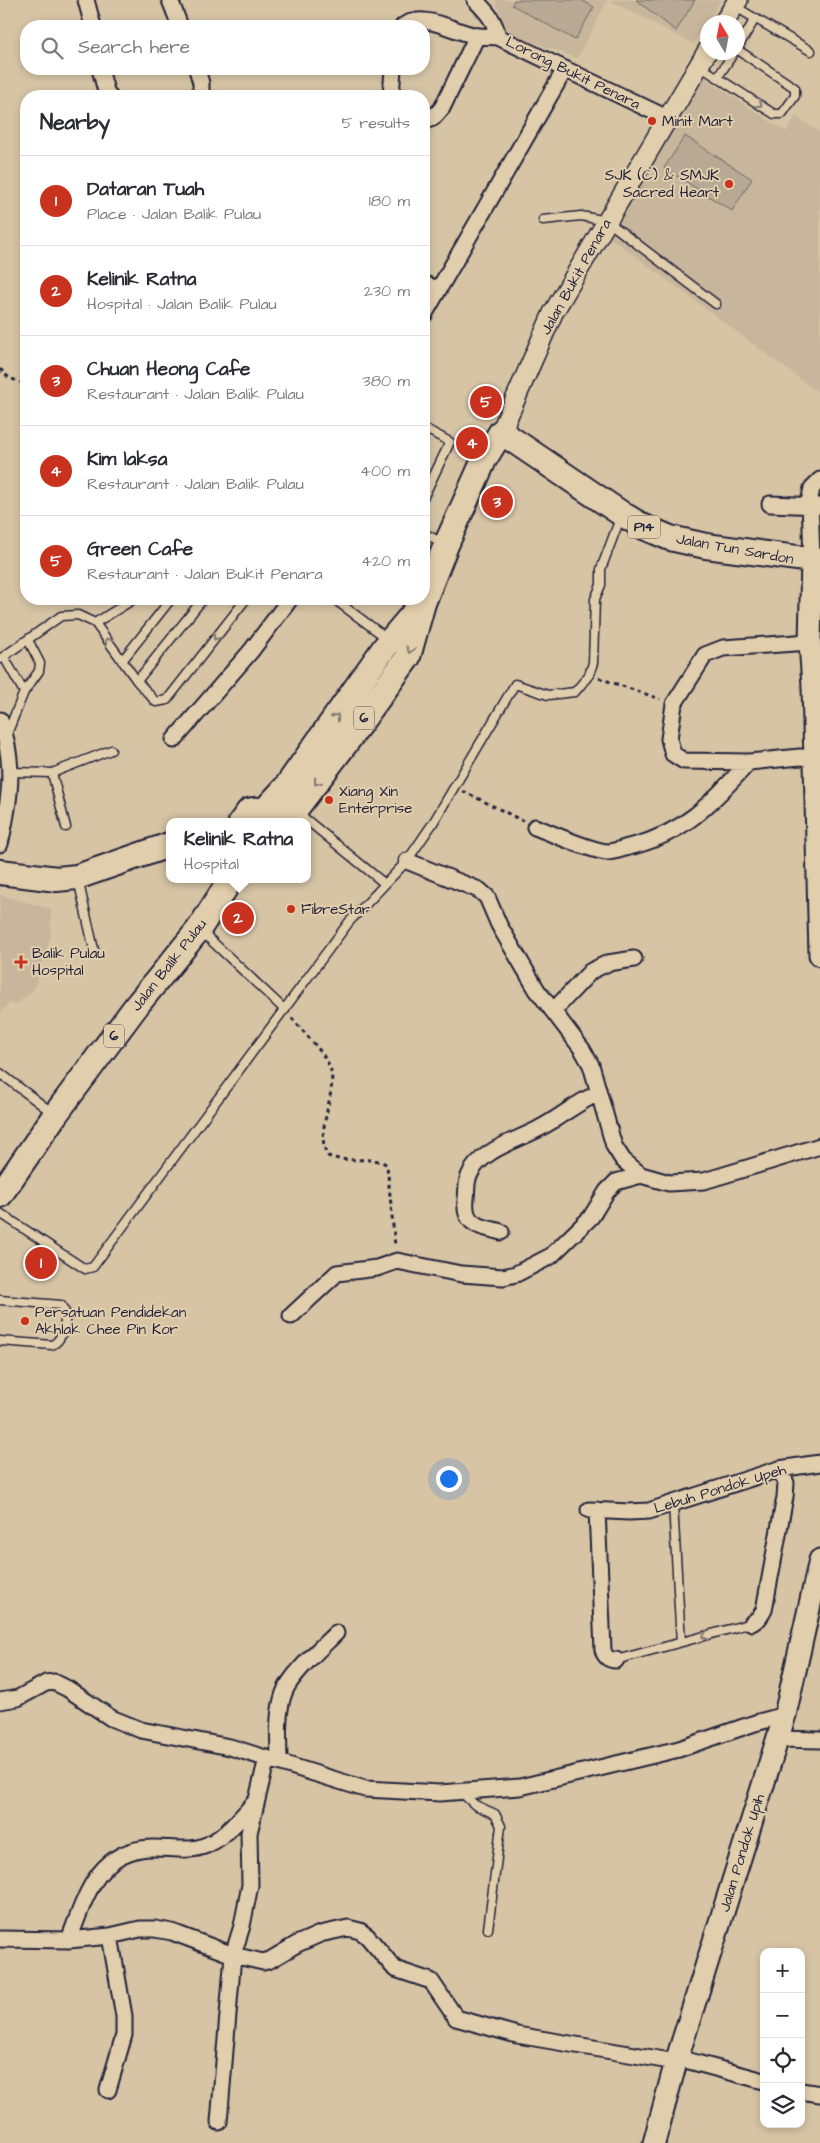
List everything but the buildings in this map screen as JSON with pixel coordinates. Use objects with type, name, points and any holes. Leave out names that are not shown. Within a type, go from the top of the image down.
[{"type":"main road","name":"Jalan Tun Sardon","points":[[501,432],[622,514],[644,527],[670,538],[706,546],[816,561]]},
{"type":"main road","name":"6","points":[[430,584],[484,460],[501,432]]},
{"type":"main road","points":[[816,561],[810,642],[817,687],[815,758],[820,954]]},
{"type":"main road","name":"6","points":[[279,816],[286,787],[390,641],[420,605]]},
{"type":"main road","name":"6","points":[[279,816],[408,657],[421,605]]},
{"type":"main road","name":"6","points":[[244,818],[249,812],[259,810],[279,816]]},
{"type":"main road","points":[[0,872],[57,879],[77,877],[166,846]]},
{"type":"main road","name":"Jalan Balik Pulau","points":[[0,1196],[55,1116],[137,1005],[199,929],[228,883]]},
{"type":"main road","name":"Jalan Pondok Upih","points":[[654,2143],[677,2060],[785,1715],[820,1560]]},
{"type":"street","points":[[86,0],[91,20]]},
{"type":"street","points":[[170,0],[178,20]]},
{"type":"street","points":[[475,0],[490,16],[498,37]]},
{"type":"street","name":"Lorong Bukit Penara","points":[[430,22],[477,36],[498,37],[667,118]]},
{"type":"street","points":[[430,119],[442,108],[477,36]]},
{"type":"street","name":"Jalan Bukit Penara","points":[[501,432],[553,314],[702,60]]},
{"type":"street","points":[[431,287],[565,69]]},
{"type":"street","points":[[102,75],[106,90]]},
{"type":"street","points":[[199,75],[201,90]]},
{"type":"street","points":[[391,90],[393,75]]},
{"type":"street","points":[[816,561],[815,506],[812,488],[820,480]]},
{"type":"street","points":[[770,504],[815,506]]},
{"type":"street","points":[[174,740],[251,650],[285,605]]},
{"type":"street","points":[[810,642],[723,648],[705,655],[674,704],[669,739],[673,754],[684,761],[749,762],[800,757],[815,758]]},
{"type":"street","points":[[0,720],[6,736],[7,776],[11,795],[0,844]]},
{"type":"street","points":[[534,826],[572,841],[608,852],[654,840],[691,821],[715,799],[749,762]]},
{"type":"street","points":[[407,860],[479,890],[487,897],[499,925],[524,968],[582,1049],[591,1065],[614,1146],[623,1160],[641,1175],[669,1183],[704,1181],[820,1146]]},
{"type":"street","points":[[554,1010],[591,971],[608,962],[634,959]]},
{"type":"street","points":[[501,1232],[475,1225],[467,1218],[465,1209],[469,1176],[480,1161],[508,1142],[540,1129],[583,1100],[599,1093]]},
{"type":"street","points":[[291,1316],[337,1272],[377,1268],[397,1261],[461,1274],[503,1277],[516,1274],[551,1256],[591,1218],[607,1191],[616,1182],[641,1175]]},
{"type":"street","name":"Lebuh Pondok Upeh","points":[[616,1660],[610,1660],[602,1650],[593,1510],[648,1511],[779,1469],[820,1464]]},
{"type":"street","points":[[752,1623],[759,1618],[764,1610],[785,1497],[786,1483],[779,1469]]},
{"type":"street","points":[[219,2122],[233,1955],[242,1926],[250,1885],[249,1833],[257,1800],[273,1760],[284,1693],[292,1679],[336,1633]]},
{"type":"street","points":[[0,1701],[18,1698],[46,1683],[54,1682],[127,1726],[230,1746],[365,1789],[440,1793],[520,1786],[679,1749],[755,1723],[785,1715]]},
{"type":"street","points":[[777,1739],[820,1740]]},
{"type":"street","points":[[69,1940],[86,1897],[106,1864],[132,1852],[148,1848],[200,1848],[220,1836],[257,1800]]},
{"type":"street","points":[[0,1939],[69,1940],[110,1936],[140,1929],[155,1929],[172,1932],[233,1955],[263,1962],[320,1934],[334,1930],[354,1929],[367,1936],[395,1968],[431,1981],[456,2018],[517,2034],[677,2060],[760,2080]]},
{"type":"street","points":[[108,2090],[124,2035],[124,2016],[110,1936]]},
{"type":"street","points":[[805,2092],[820,2094]]},
{"type":"lane","points":[[732,10],[755,19],[811,51]]},
{"type":"lane","points":[[745,37],[755,19]]},
{"type":"lane","points":[[704,60],[718,78],[774,114],[782,114],[795,96],[795,88],[745,54]]},
{"type":"lane","points":[[718,78],[729,60]]},
{"type":"lane","points":[[543,220],[581,216],[606,221],[716,304]]},
{"type":"lane","points":[[430,431],[450,442],[430,484]]},
{"type":"lane","points":[[0,1213],[85,1269],[94,1267],[349,922],[407,860],[433,823],[515,684],[548,696],[575,692],[589,675],[593,664],[595,599],[601,585],[601,569],[622,514]]},
{"type":"lane","points":[[430,537],[446,545]]},
{"type":"lane","points":[[95,623],[124,605]]},
{"type":"lane","points":[[122,660],[166,605]]},
{"type":"lane","points":[[137,681],[198,605]]},
{"type":"lane","points":[[24,692],[2,658],[61,616],[78,615],[95,623],[137,681],[156,702],[167,700],[241,605]]},
{"type":"lane","points":[[342,605],[390,641]]},
{"type":"lane","points":[[6,736],[24,692],[40,668],[40,663],[28,640]]},
{"type":"lane","points":[[7,776],[52,772],[111,750]]},
{"type":"lane","points":[[52,772],[66,827]]},
{"type":"lane","points":[[311,837],[385,884]]},
{"type":"lane","points":[[77,877],[95,954]]},
{"type":"lane","points":[[199,929],[285,1010]]},
{"type":"lane","points":[[0,1073],[55,1116]]},
{"type":"lane","points":[[0,1300],[60,1305],[66,1314],[59,1340],[52,1345],[0,1341]]},
{"type":"lane","points":[[673,1504],[681,1642]]},
{"type":"lane","points":[[616,1660],[752,1623]]},
{"type":"lane","points":[[460,1792],[475,1804],[495,1814],[501,1826],[488,1929]]},
{"type":"path","points":[[0,369],[9,378],[20,382]]},
{"type":"path","points":[[589,675],[674,704]]},
{"type":"path","points":[[454,787],[534,826]]},
{"type":"path","points":[[285,1010],[331,1070],[332,1082],[323,1142],[328,1156],[338,1160],[377,1160],[387,1165],[390,1182],[392,1230],[397,1261]]},
{"type":"shaded area","points":[[495,0],[608,0],[577,58],[508,33]]},
{"type":"shaded area","points":[[514,0],[581,0],[594,7],[575,40],[512,5]]},
{"type":"shaded area","points":[[609,0],[721,0],[711,15],[700,15],[700,33],[693,44]]},
{"type":"shaded area","points":[[636,0],[695,0],[676,31]]},
{"type":"shaded area","name":"SJK (C) & SMJK Sacred Heart","points":[[702,76],[786,132],[796,116],[820,133],[820,394],[608,236]]},
{"type":"shaded area","points":[[685,136],[752,179],[732,211],[664,168]]},
{"type":"shaded area","name":"Balik Pulau Hospital","points":[[0,895],[51,909],[51,935],[34,989],[15,1005],[9,1003],[0,1013]]},
{"type":"place","name":"Minit Mart","points":[[652,121]]},
{"type":"place","name":"SJK (C) & SMJK Sacred Heart","points":[[729,184]]},
{"type":"place","name":"Green Cafe","points":[[486,402]]},
{"type":"place","name":"Kim laksa","points":[[472,443]]},
{"type":"place","name":"Chuan Heong Cafe","points":[[497,502]]},
{"type":"place","name":"Xiang Xin Enterprise","points":[[329,800]]},
{"type":"place","name":"FibreStar","points":[[291,909]]},
{"type":"place","name":"Kelinik Ratna","points":[[238,918]]},
{"type":"place","name":"Balik Pulau Hospital","points":[[21,962]]},
{"type":"place","name":"Dataran Tuah","points":[[41,1263]]},
{"type":"place","name":"Persatuan Pendidekan Akhlak Chee Pin Kor","points":[[25,1321]]}]
